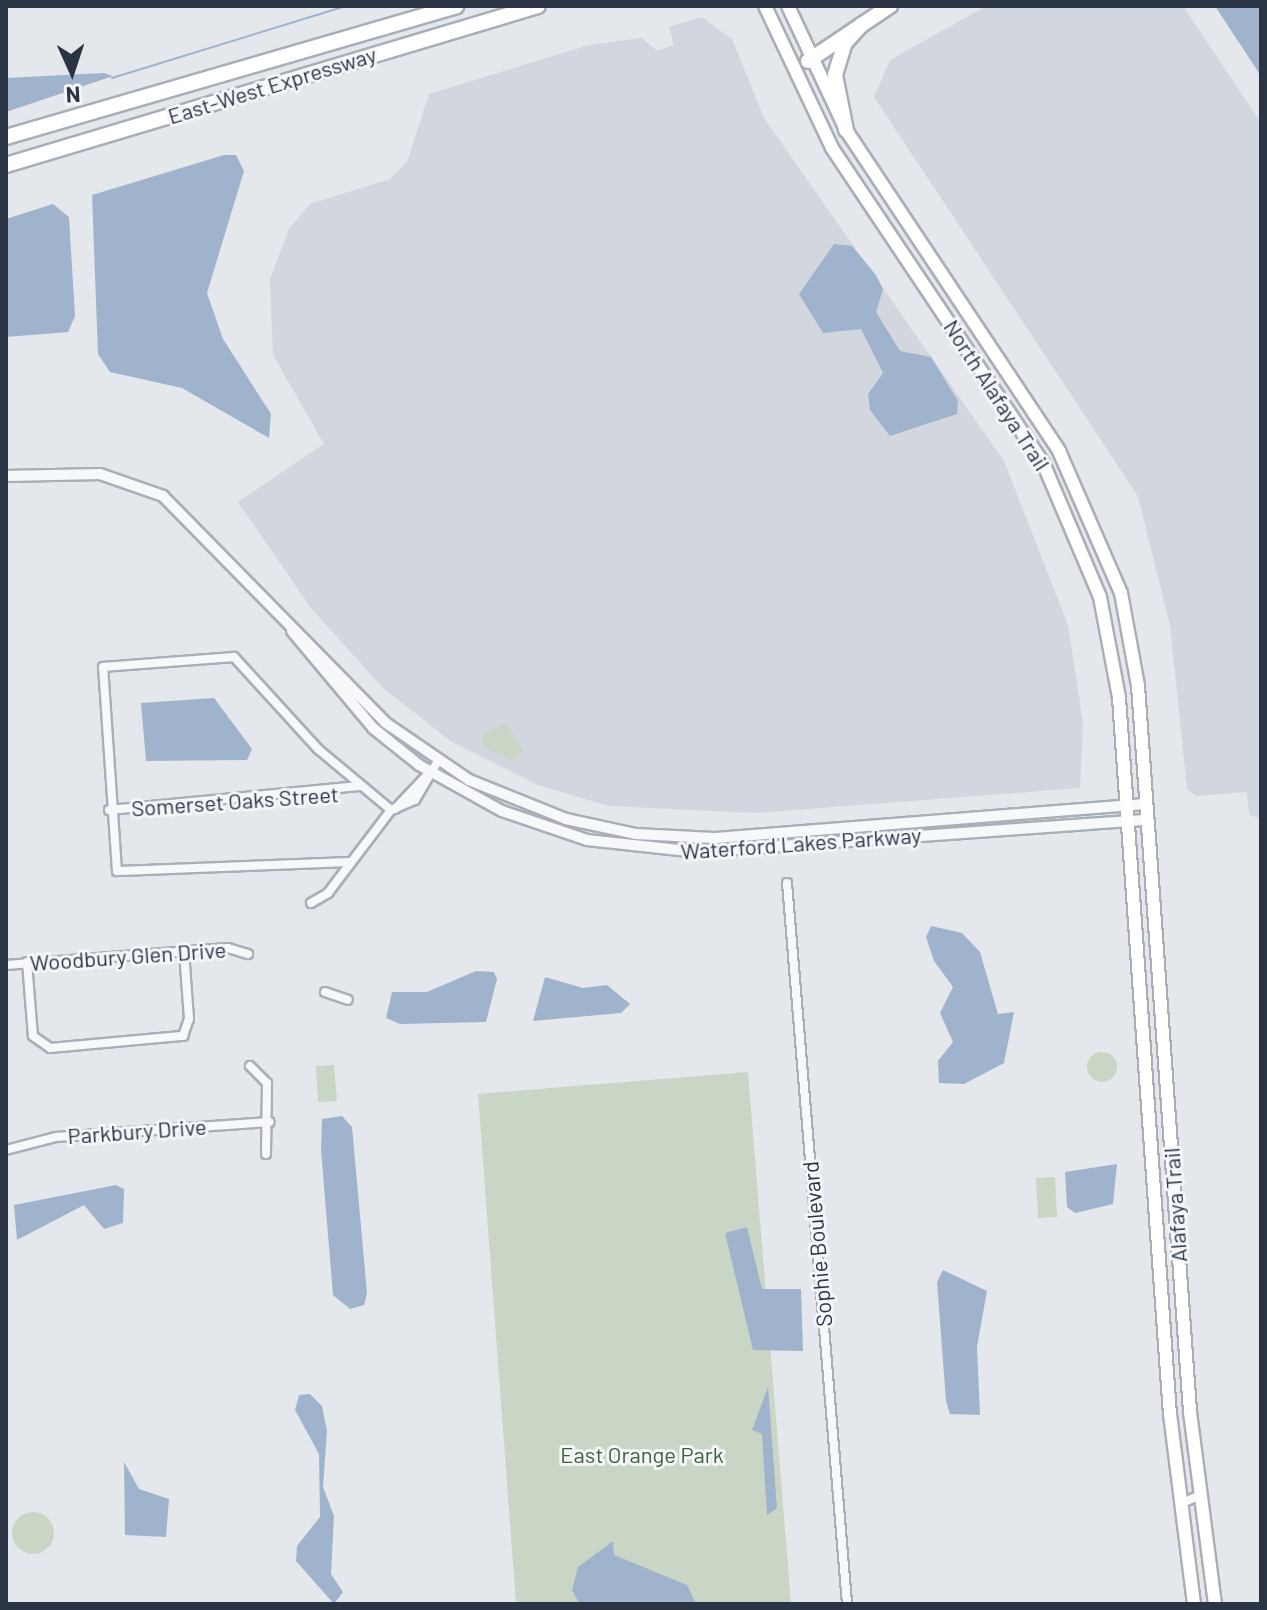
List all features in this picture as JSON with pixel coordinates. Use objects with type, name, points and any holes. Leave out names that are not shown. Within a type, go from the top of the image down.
[{"type":"highway","name":"East-West Expressway","points":[[6,137],[456,6]]},
{"type":"highway","name":"East-West Expressway","points":[[6,165],[538,6]]},
{"type":"highway","points":[[807,57],[890,6]]},
{"type":"highway","points":[[846,130],[836,66],[862,24]]},
{"type":"main road","name":"North Alafaya Trail","points":[[765,6],[788,67],[932,296],[1040,459],[1081,542],[1112,650],[1128,820]]},
{"type":"main road","name":"North Alafaya Trail","points":[[788,6],[807,57],[846,130],[1059,451],[1100,535],[1135,662],[1147,804]]},
{"type":"main road","points":[[788,67],[807,57]]},
{"type":"main road","name":"Alafaya Trail","points":[[1147,804],[1198,1496],[1213,1604]]},
{"type":"main road","name":"Alafaya Trail","points":[[1128,820],[1156,1229],[1180,1504],[1194,1599]]},
{"type":"main road","points":[[1194,1599],[1213,1604]]},
{"type":"street","points":[[932,296],[955,293]]},
{"type":"street","points":[[941,309],[955,293]]},
{"type":"street","name":"Waterford Lakes Parkway","points":[[6,476],[92,473],[155,491],[198,525],[373,728],[429,773],[514,816],[601,842],[697,852],[1148,820]]},
{"type":"street","points":[[1081,542],[1100,535]]},
{"type":"street","name":"Waterford Lakes Parkway","points":[[292,631],[375,713],[438,761],[517,802],[604,829],[721,838],[1147,804]]},
{"type":"street","points":[[351,862],[121,873],[113,864],[100,674],[110,663],[234,657],[359,786],[393,810]]},
{"type":"street","points":[[311,903],[351,862],[393,810],[415,800],[438,761]]},
{"type":"street","name":"Somerset Oaks Street","points":[[109,810],[359,786]]},
{"type":"street","points":[[912,837],[981,826],[996,816]]},
{"type":"street","points":[[601,842],[604,829]]},
{"type":"street","name":"Sophie Boulevard","points":[[787,883],[847,1604]]},
{"type":"street","name":"Woodbury Glen Drive","points":[[6,965],[234,948],[248,954]]},
{"type":"street","points":[[27,962],[33,1036],[50,1048],[183,1036],[189,1019],[184,951]]},
{"type":"street","points":[[325,992],[348,1000]]},
{"type":"street","points":[[1141,1018],[1162,1017]]},
{"type":"street","points":[[250,1066],[267,1083],[269,1122],[266,1154]]},
{"type":"street","name":"Parkbury Drive","points":[[6,1150],[56,1137],[269,1122]]},
{"type":"street","points":[[1156,1229],[1177,1225]]},
{"type":"street","points":[[1180,1504],[1198,1496]]},
{"type":"shaded area","points":[[986,6],[1183,6],[1261,123],[1261,818],[1249,815],[1247,792],[1196,796],[1187,789],[1170,625],[1138,496],[874,97],[890,60]]},
{"type":"shaded area","points":[[702,17],[732,39],[764,118],[1004,461],[1068,625],[1083,723],[1080,788],[756,813],[609,806],[538,785],[452,742],[383,688],[310,607],[238,502],[324,444],[273,355],[270,279],[289,229],[310,204],[390,179],[407,162],[429,94],[589,45],[642,38],[657,51],[674,45],[669,27]]},
{"type":"green space","points":[[504,723],[524,749],[513,761],[482,746],[483,735]]},
{"type":"green space","points":[[1102,1052],[1113,1056],[1117,1067],[1113,1078],[1102,1082],[1091,1078],[1087,1067],[1091,1056]]},
{"type":"green space","points":[[334,1065],[337,1101],[318,1102],[316,1066]]},
{"type":"green space","name":"East Orange Park","points":[[748,1072],[791,1604],[516,1604],[478,1094]]},
{"type":"green space","points":[[1055,1177],[1057,1217],[1038,1218],[1036,1178]]},
{"type":"green space","points":[[33,1512],[48,1518],[54,1533],[48,1548],[33,1554],[18,1548],[12,1533],[18,1518]]},
{"type":"water","points":[[1215,6],[1261,6],[1261,76]]},
{"type":"water","points":[[104,73],[113,76],[6,112],[6,78]]},
{"type":"water","points":[[224,155],[236,155],[244,171],[207,293],[223,339],[271,414],[269,438],[182,388],[110,372],[98,354],[92,195]]},
{"type":"water","points":[[53,204],[69,217],[75,316],[68,332],[6,337],[6,219]]},
{"type":"water","points":[[834,244],[852,246],[876,275],[883,289],[876,312],[900,351],[931,357],[958,401],[957,414],[890,436],[870,410],[868,394],[883,373],[861,329],[823,333],[799,294]]},
{"type":"water","points":[[214,698],[252,749],[247,760],[146,761],[141,703]]},
{"type":"water","points":[[931,926],[962,933],[980,952],[998,1014],[1014,1012],[1004,1063],[964,1084],[939,1083],[938,1061],[953,1042],[940,1013],[953,987],[934,961],[926,937]]},
{"type":"water","points":[[476,971],[494,972],[497,979],[486,1022],[400,1024],[386,1018],[392,992],[427,992]]},
{"type":"water","points":[[545,977],[583,988],[607,985],[630,1004],[621,1013],[533,1021]]},
{"type":"water","points":[[342,1116],[352,1127],[367,1293],[364,1305],[350,1309],[333,1295],[321,1150],[322,1119]]},
{"type":"water","points":[[1117,1164],[1113,1204],[1075,1213],[1067,1207],[1065,1172]]},
{"type":"water","points":[[116,1185],[124,1189],[123,1223],[104,1229],[84,1205],[17,1240],[14,1205]]},
{"type":"water","points":[[747,1227],[762,1289],[801,1289],[803,1351],[753,1350],[725,1233]]},
{"type":"water","points":[[943,1270],[987,1291],[977,1347],[980,1415],[950,1414],[946,1401],[937,1282]]},
{"type":"water","points":[[768,1387],[777,1508],[767,1515],[762,1434],[752,1430]]},
{"type":"water","points":[[310,1394],[322,1406],[327,1431],[323,1487],[334,1516],[331,1574],[343,1592],[334,1604],[296,1561],[297,1546],[320,1517],[319,1454],[295,1410],[299,1395]]},
{"type":"water","points":[[124,1462],[139,1489],[169,1499],[166,1537],[125,1535]]},
{"type":"water","points":[[613,1541],[614,1555],[687,1585],[696,1604],[579,1603],[572,1590],[578,1567]]},
{"type":"waterway","points":[[112,78],[346,6]]}]
